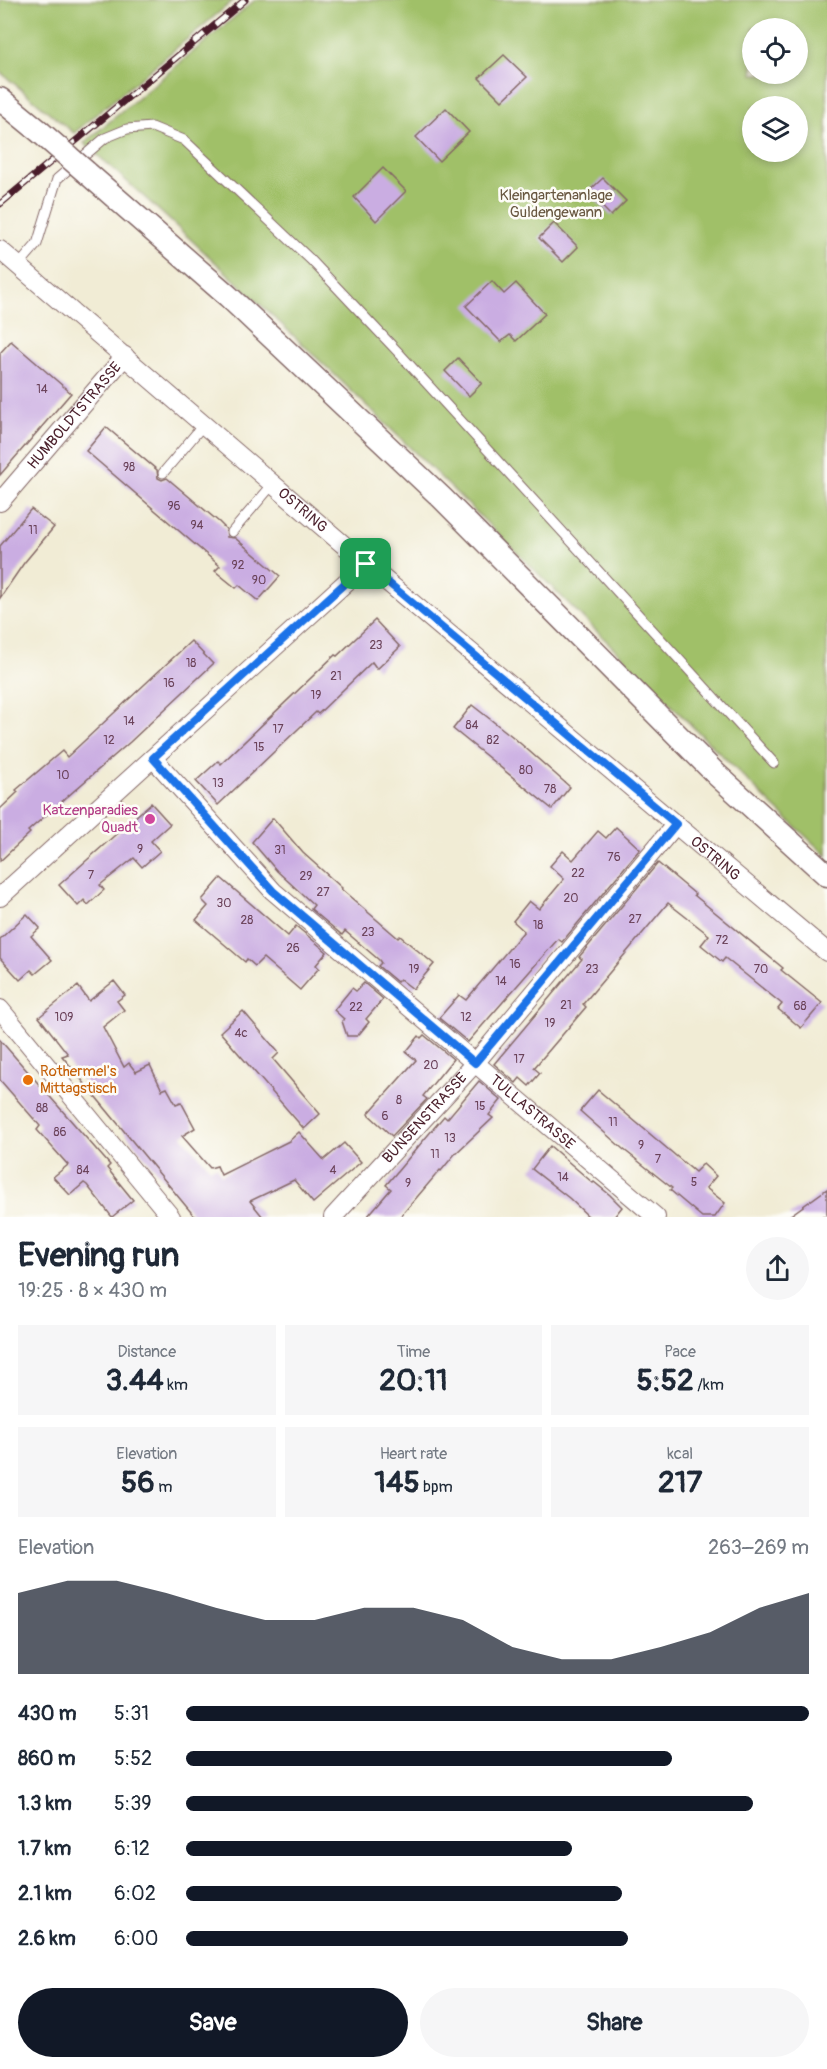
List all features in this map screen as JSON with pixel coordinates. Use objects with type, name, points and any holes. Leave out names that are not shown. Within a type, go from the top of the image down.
[{"type":"street","points":[[0,99],[228,296],[442,498],[717,775],[827,875]]},
{"type":"street","name":"OSTRING","points":[[0,250],[366,564],[827,952]]},
{"type":"street","name":"HUMBOLDTSTRASSE","points":[[0,502],[125,356]]},
{"type":"street","points":[[0,897],[366,564]]},
{"type":"street","name":"TULLASTRASSE","points":[[153,758],[273,891],[656,1217]]},
{"type":"street","name":"BUNSENSTRASSE","points":[[333,1217],[475,1063],[676,824]]},
{"type":"street","points":[[0,1009],[171,1217]]},
{"type":"lane","points":[[18,266],[37,244],[57,179],[105,138],[127,129],[152,128],[184,140],[311,260],[375,327],[774,763]]},
{"type":"lane","points":[[163,472],[204,424]]},
{"type":"lane","points":[[232,532],[273,484]]},
{"type":"green space","points":[[0,0],[234,0],[74,133],[0,72]]},
{"type":"green space","name":"Kleingartenanlage Guldengewann","points":[[255,0],[827,0],[827,856],[770,803],[346,386],[173,223],[84,143]]},
{"type":"building","points":[[504,55],[527,77],[502,101],[479,78]]},
{"type":"building","points":[[446,108],[469,132],[439,161],[416,137]]},
{"type":"building","points":[[383,168],[406,191],[376,221],[354,197]]},
{"type":"building","points":[[603,178],[626,201],[611,216],[588,192]]},
{"type":"building","points":[[554,223],[578,247],[563,262],[539,238]]},
{"type":"building","points":[[492,281],[504,294],[516,283],[545,314],[516,341],[510,335],[501,342],[466,306]]},
{"type":"building","points":[[11,341],[71,393],[0,475],[0,353]]},
{"type":"building","points":[[458,358],[482,383],[469,396],[445,371]]},
{"type":"building","points":[[106,427],[157,470],[158,478],[162,480],[167,478],[219,522],[226,529],[227,537],[235,538],[280,576],[258,601],[239,585],[236,588],[215,571],[220,566],[86,451]]},
{"type":"building","points":[[31,509],[54,527],[24,563],[0,598],[0,546]]},
{"type":"building","points":[[375,620],[400,647],[377,669],[372,662],[218,805],[196,781],[218,761],[221,764]]},
{"type":"building","points":[[191,641],[213,664],[130,742],[28,831],[30,833],[0,861],[0,809],[18,792],[16,790],[62,751],[67,757]]},
{"type":"building","points":[[472,705],[570,787],[552,809],[453,729]]},
{"type":"building","points":[[151,803],[170,824],[151,841],[160,851],[142,867],[134,858],[100,885],[104,890],[88,905],[84,900],[78,906],[59,885]]},
{"type":"building","points":[[273,818],[303,853],[341,889],[398,938],[400,936],[434,964],[413,989],[400,979],[397,982],[378,966],[381,963],[379,960],[345,931],[342,935],[311,909],[314,905],[277,871],[252,842]]},
{"type":"building","points":[[616,827],[640,849],[562,942],[558,939],[468,1042],[439,1018],[459,995],[466,1000],[524,931],[513,921],[529,901],[539,909],[564,879],[550,866],[563,851],[573,860],[598,831],[606,838]]},
{"type":"building","points":[[658,863],[822,1003],[801,1028],[778,1009],[782,1004],[725,958],[722,962],[701,945],[709,935],[668,903],[583,1004],[586,1007],[534,1068],[540,1073],[529,1086],[520,1078],[516,1083],[494,1064],[582,959],[579,957]]},
{"type":"building","points":[[221,878],[288,936],[296,926],[327,952],[316,965],[319,968],[300,990],[263,958],[255,966],[247,959],[245,962],[196,920],[208,906],[202,900]]},
{"type":"building","points":[[27,914],[40,928],[31,936],[52,960],[35,974],[31,970],[20,980],[0,958],[0,939]]},
{"type":"building","points":[[114,981],[125,995],[117,1001],[124,1010],[103,1027],[124,1067],[129,1063],[136,1072],[150,1065],[162,1090],[167,1088],[176,1104],[181,1102],[195,1128],[182,1136],[210,1168],[217,1166],[221,1175],[289,1141],[299,1132],[324,1160],[344,1143],[361,1162],[313,1203],[294,1180],[250,1201],[263,1217],[195,1217],[62,1056],[68,1054],[39,1017],[78,986],[89,1001]]},
{"type":"building","points":[[364,983],[383,999],[366,1019],[369,1022],[360,1033],[357,1036],[347,1036],[342,1021],[344,1019],[334,1010],[352,988],[356,991]]},
{"type":"building","points":[[243,1011],[279,1053],[273,1059],[320,1114],[304,1129],[220,1032]]},
{"type":"building","points":[[424,1035],[453,1059],[423,1096],[427,1099],[392,1136],[368,1114],[416,1060],[406,1052],[419,1036],[421,1038]]},
{"type":"building","points":[[0,1040],[110,1165],[107,1168],[133,1200],[112,1217],[87,1185],[84,1183],[70,1195],[53,1177],[68,1165],[37,1130],[40,1126],[0,1080]]},
{"type":"building","points":[[479,1081],[501,1100],[489,1115],[493,1118],[454,1155],[400,1217],[367,1217],[391,1189],[386,1185],[444,1116],[447,1119]]},
{"type":"building","points":[[598,1090],[695,1172],[703,1164],[716,1176],[706,1188],[725,1203],[715,1217],[702,1217],[670,1190],[672,1188],[580,1111]]},
{"type":"building","points":[[550,1146],[622,1207],[614,1217],[589,1217],[532,1169]]},
{"type":"building","points":[[827,1189],[827,1217],[788,1217]]},
{"type":"railway","points":[[0,204],[245,0]]},
{"type":"place","name":"Katzenparadies Quadt","points":[[150,819]]},
{"type":"place","name":"Rothermel's Mittagstisch","points":[[28,1080]]},
{"type":"route","points":[[366,564],[676,824],[475,1063],[273,891],[153,758],[366,564]]}]
